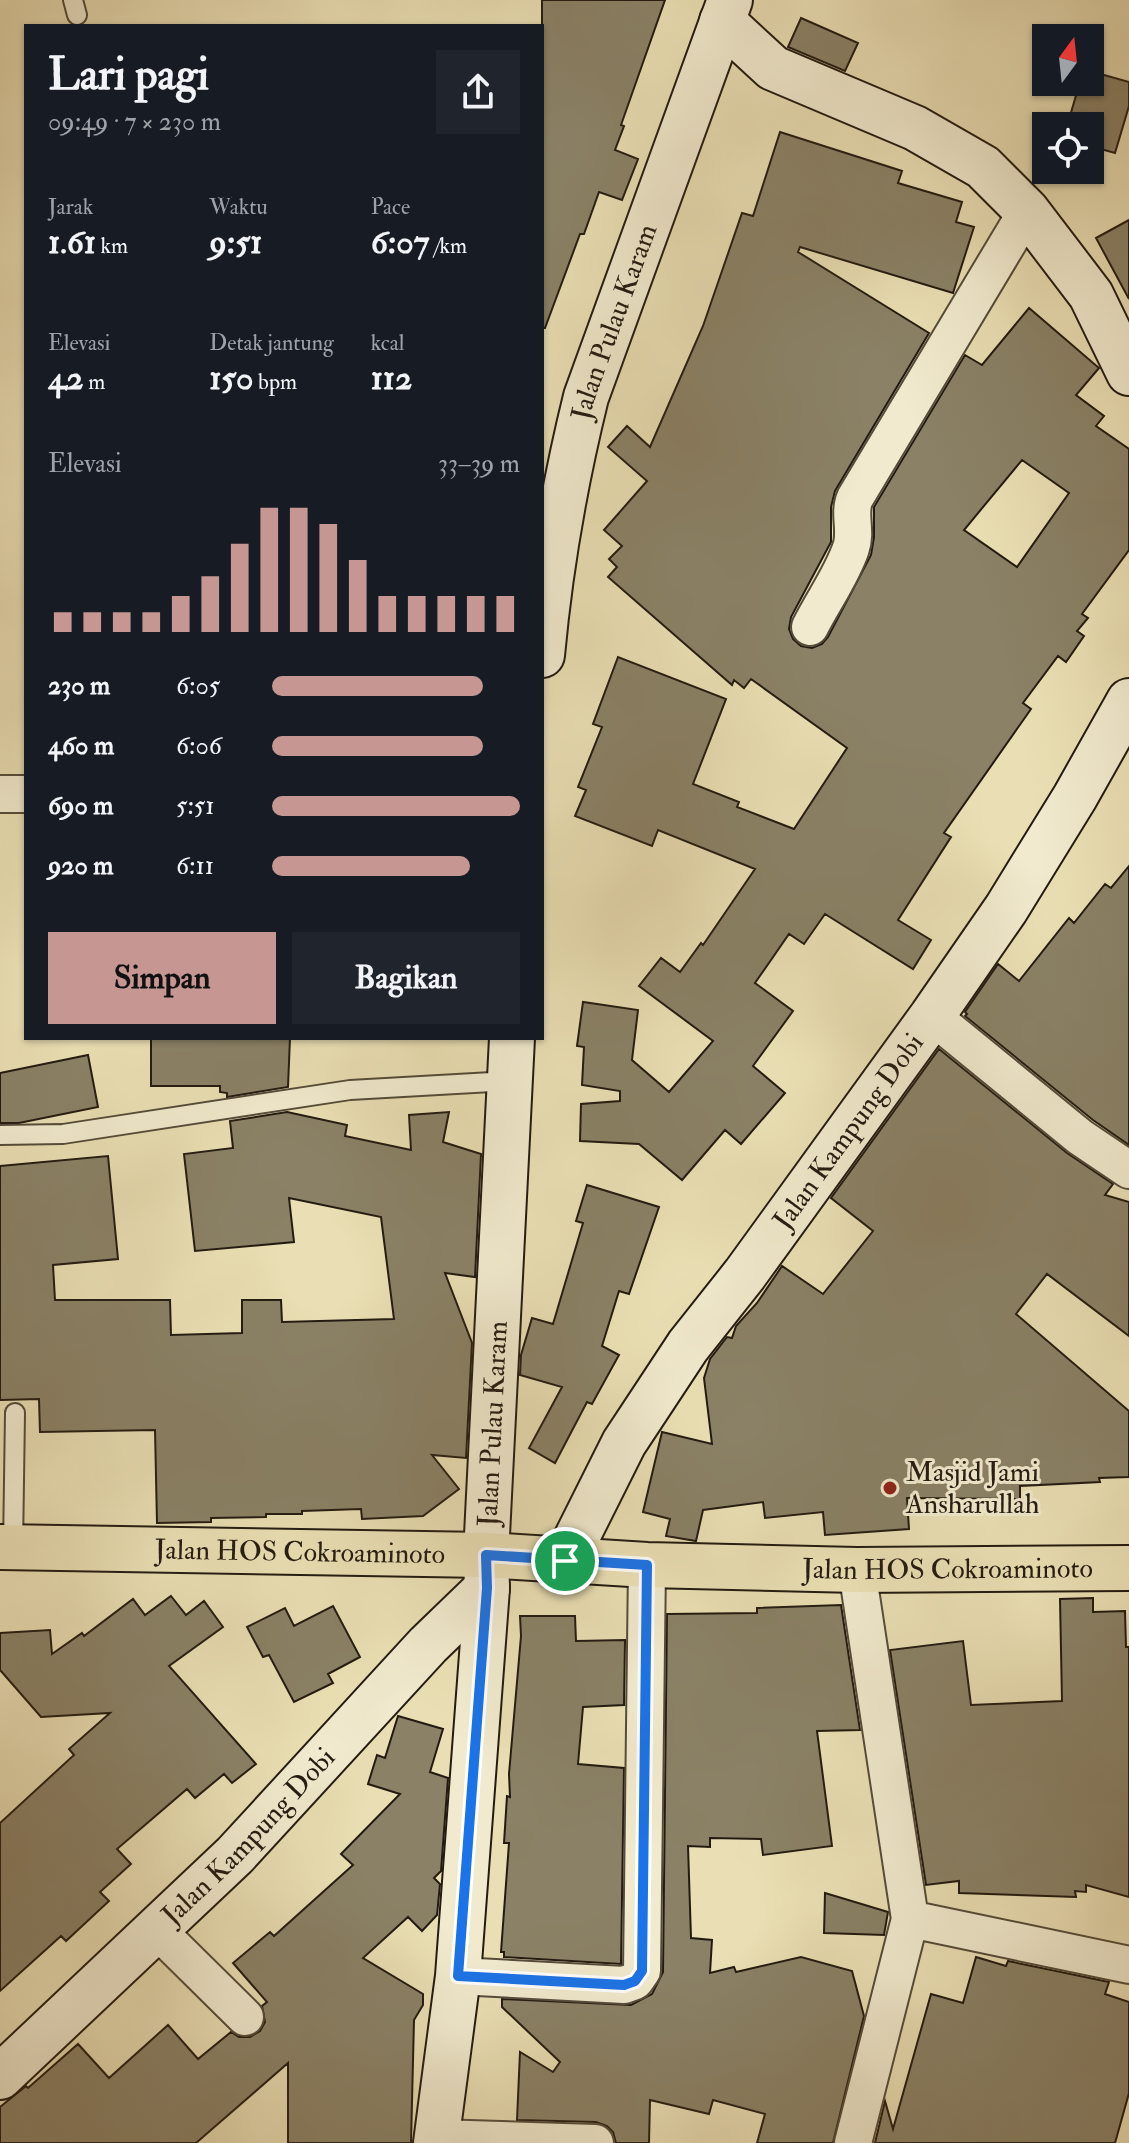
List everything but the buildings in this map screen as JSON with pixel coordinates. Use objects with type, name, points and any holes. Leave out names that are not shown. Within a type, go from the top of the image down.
[{"type":"main road","name":"Jalan HOS Cokroaminoto","points":[[7,1548],[486,1572],[565,1561],[857,1570],[1129,1568]]},
{"type":"street","points":[[726,11],[773,68],[915,128],[983,167],[1027,211],[1091,295],[1129,373]]},
{"type":"street","name":"Jalan Pulau Karam","points":[[544,640],[558,531],[586,397],[726,11]]},
{"type":"street","points":[[810,627],[851,550],[855,530],[852,505],[855,498],[1027,211]]},
{"type":"street","name":"Jalan Kampung Dobi","points":[[565,1561],[624,1443],[688,1346],[745,1274],[1006,909],[1129,701]]},
{"type":"street","points":[[0,794],[24,794]]},
{"type":"street","points":[[932,1016],[1080,1137],[1129,1170]]},
{"type":"street","name":"Jalan Pulau Karam","points":[[436,2140],[458,1976],[486,1572],[512,1040]]},
{"type":"street","points":[[458,1976],[624,1985],[635,1981],[642,1971],[647,1565]]},
{"type":"street","points":[[853,2143],[910,1919],[857,1570]]},
{"type":"street","name":"Jalan Kampung Dobi","points":[[0,2077],[235,1855],[428,1645],[486,1572]]},
{"type":"street","points":[[910,1919],[1129,1965]]},
{"type":"street","points":[[156,1929],[245,2017]]},
{"type":"street","points":[[436,2140],[595,2143]]},
{"type":"lane","points":[[0,1135],[76,1132],[350,1090],[510,1081]]},
{"type":"lane","points":[[7,1548],[15,1413]]},
{"type":"place","name":"Masjid Jami Ansharullah","points":[[890,1488]]},
{"type":"route","points":[[486,1555],[565,1561],[647,1565],[642,1971],[635,1981],[624,1985],[458,1976],[487,1588],[486,1555]]}]
